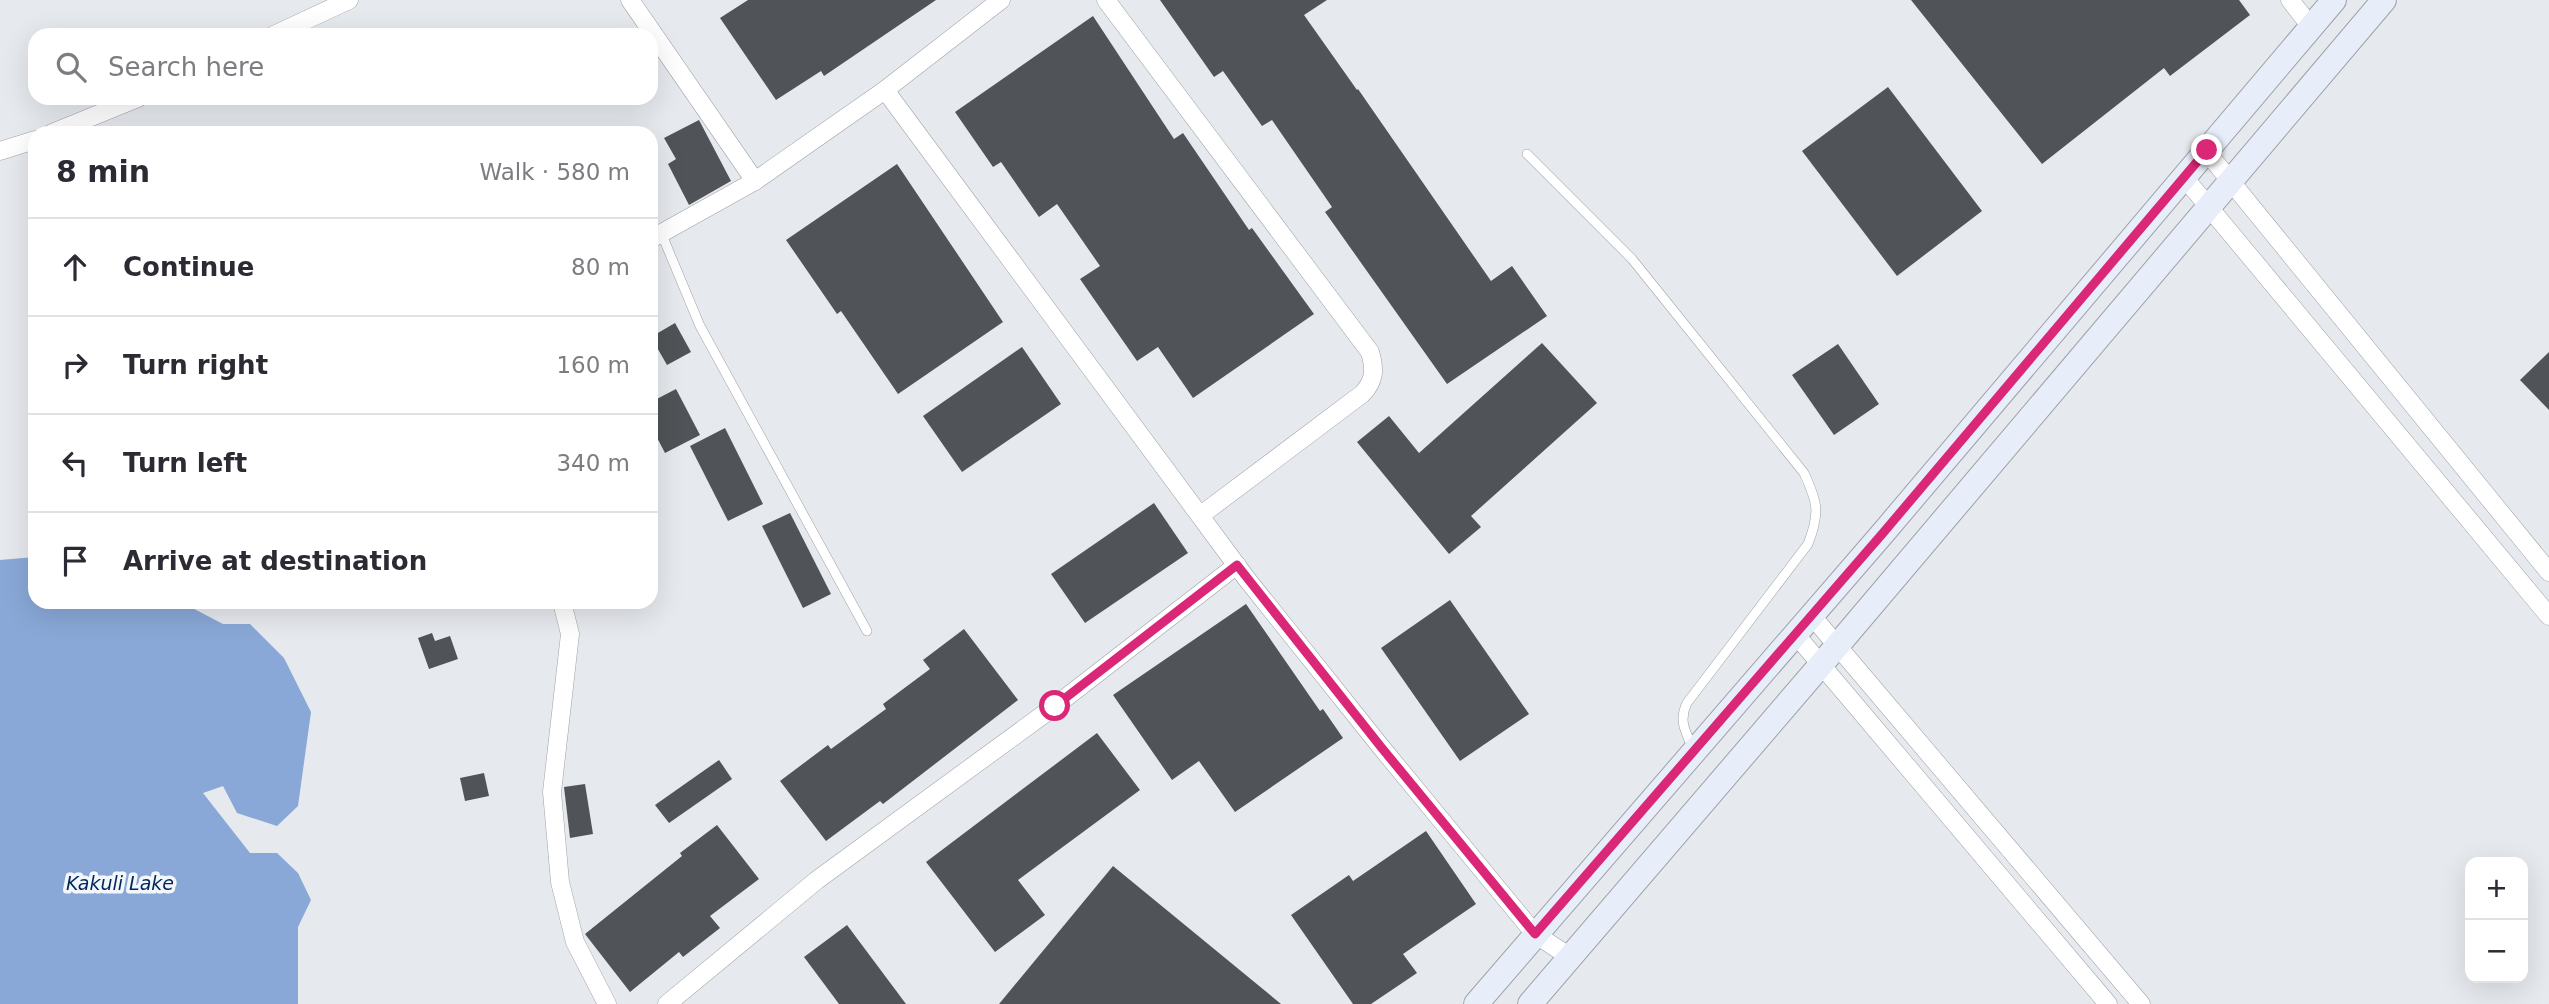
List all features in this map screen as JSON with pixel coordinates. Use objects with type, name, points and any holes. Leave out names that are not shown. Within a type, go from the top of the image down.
[{"type":"street","points":[[289,28],[349,0]]},
{"type":"street","points":[[630,0],[649,28]]},
{"type":"street","points":[[658,236],[755,181],[886,90],[1001,0]]},
{"type":"street","points":[[1106,0],[1370,352],[1374,363],[1374,377],[1362,394],[1201,515]]},
{"type":"street","points":[[2290,0],[2311,27]]},
{"type":"street","points":[[1476,1004],[1804,626],[2334,0]]},
{"type":"street","points":[[1530,1004],[2208,206],[2232,182],[2384,0]]},
{"type":"street","points":[[658,41],[755,181]]},
{"type":"street","points":[[886,90],[1237,565],[1381,747],[1535,934],[1570,957]]},
{"type":"street","points":[[69,126],[121,105]]},
{"type":"street","points":[[0,151],[28,142]]},
{"type":"street","points":[[2207,150],[2549,572]]},
{"type":"street","points":[[2183,176],[2549,616]]},
{"type":"street","points":[[667,1004],[817,880],[1055,706],[1237,565]]},
{"type":"street","points":[[564,609],[570,634],[552,792],[560,882],[575,942],[607,1004]]},
{"type":"street","points":[[1804,626],[2108,1004]]},
{"type":"street","points":[[1804,626],[2141,1004]]},
{"type":"lane","points":[[1527,154],[1632,259],[1804,473],[1815,498],[1817,519],[1808,544],[1682,713],[1683,727],[1695,751]]},
{"type":"lane","points":[[658,239],[700,326],[867,631]]},
{"type":"water","name":"Kakuli Lake","points":[[28,558],[28,609],[194,609],[223,624],[250,624],[284,658],[311,712],[298,806],[277,826],[237,813],[223,786],[203,793],[250,853],[277,853],[298,873],[311,900],[298,927],[298,1004],[0,1004],[0,560]]},
{"type":"building","points":[[748,0],[936,0],[824,76],[821,71],[776,100],[720,18]]},
{"type":"building","points":[[1160,0],[1327,0],[1304,15],[1491,281],[1512,266],[1547,316],[1447,384],[1325,212],[1332,207],[1272,120],[1262,126],[1223,71],[1214,77]]},
{"type":"building","points":[[1911,0],[2239,0],[2250,15],[2170,76],[2164,68],[2042,164]]},
{"type":"building","points":[[1093,16],[1174,139],[1183,133],[1249,230],[1252,228],[1314,314],[1193,398],[1158,347],[1137,361],[1080,279],[1100,266],[1057,204],[1039,217],[1001,162],[993,167],[955,112]]},
{"type":"building","points":[[1888,87],[1982,211],[1897,276],[1802,151]]},
{"type":"building","points":[[699,120],[731,181],[689,205],[668,164],[676,159],[664,138]]},
{"type":"building","points":[[897,164],[1003,322],[898,394],[841,311],[837,314],[786,240]]},
{"type":"building","points":[[675,323],[691,352],[667,365],[658,349],[658,333]]},
{"type":"building","points":[[1542,343],[1597,403],[1471,516],[1481,527],[1449,554],[1357,442],[1389,416],[1419,453]]},
{"type":"building","points":[[1838,344],[1879,404],[1834,435],[1792,375]]},
{"type":"building","points":[[1022,347],[1061,404],[962,472],[923,416]]},
{"type":"building","points":[[2549,352],[2549,410],[2520,380]]},
{"type":"building","points":[[676,389],[700,435],[665,453],[658,440],[658,398]]},
{"type":"building","points":[[725,428],[763,504],[728,521],[690,446]]},
{"type":"building","points":[[1154,503],[1188,553],[1085,623],[1051,574]]},
{"type":"building","points":[[790,513],[831,594],[803,608],[762,526]]},
{"type":"building","points":[[1450,600],[1529,714],[1460,761],[1381,648]]},
{"type":"building","points":[[1246,604],[1320,711],[1323,709],[1343,738],[1235,812],[1199,761],[1172,780],[1113,695]]},
{"type":"building","points":[[964,629],[1018,700],[883,804],[880,801],[826,841],[780,781],[828,745],[831,749],[886,709],[883,704],[930,669],[923,660]]},
{"type":"building","points":[[432,633],[435,641],[450,636],[458,659],[429,669],[418,638]]},
{"type":"building","points":[[1097,733],[1140,790],[1018,880],[1045,915],[995,952],[926,862]]},
{"type":"building","points":[[719,760],[732,779],[669,823],[655,805]]},
{"type":"building","points":[[484,773],[489,796],[465,801],[460,778]]},
{"type":"building","points":[[585,784],[593,834],[570,838],[564,787]]},
{"type":"building","points":[[717,825],[759,879],[710,916],[720,928],[683,957],[679,952],[630,992],[585,934]]},
{"type":"building","points":[[1426,831],[1476,904],[1403,954],[1417,973],[1371,1004],[1353,1004],[1291,915],[1349,875],[1353,881]]},
{"type":"building","points":[[1113,866],[1281,1004],[999,1004]]},
{"type":"building","points":[[847,925],[906,1004],[839,1004],[804,957]]},
{"type":"route","points":[[1055,706],[1237,565],[1381,747],[1535,934],[1883,533],[2207,150]]}]
